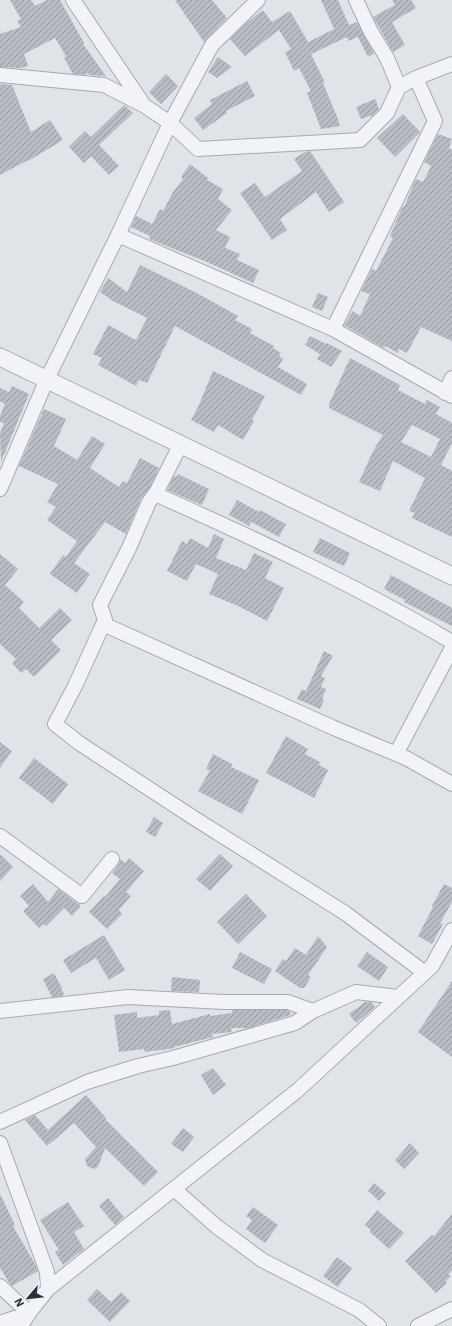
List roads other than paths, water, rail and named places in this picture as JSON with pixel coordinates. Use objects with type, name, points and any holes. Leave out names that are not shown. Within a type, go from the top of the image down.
[{"type":"street","points":[[73,0],[145,106]]},
{"type":"street","points":[[0,489],[47,379],[118,235],[170,124],[212,45],[258,0]]},
{"type":"street","points":[[356,0],[371,32],[387,58],[399,88]]},
{"type":"street","points":[[0,75],[104,85],[145,106],[170,124],[198,149],[360,140],[387,113],[399,88],[416,78],[452,64]]},
{"type":"street","points":[[333,329],[436,121],[416,78]]},
{"type":"street","points":[[118,235],[333,329],[448,395],[452,378]]},
{"type":"street","points":[[0,357],[452,576]]},
{"type":"street","points":[[181,444],[155,494],[149,502],[129,548],[100,605],[106,620],[75,686],[55,724],[79,743],[197,820],[345,913],[425,972]]},
{"type":"street","points":[[155,494],[222,524],[321,572],[408,616],[452,642]]},
{"type":"street","points":[[103,624],[334,728],[406,758],[452,784]]},
{"type":"street","points":[[396,754],[452,648]]},
{"type":"street","points":[[0,836],[82,896],[112,859]]},
{"type":"street","points":[[21,1326],[29,1313],[48,1290],[298,1090],[432,966],[452,930]]},
{"type":"street","points":[[0,1122],[87,1082],[157,1060],[173,1058],[295,1023],[313,1010],[356,992],[398,997]]},
{"type":"street","points":[[0,1010],[128,998],[224,1002],[288,1002],[313,1010]]},
{"type":"street","points":[[0,1144],[47,1272],[48,1290]]},
{"type":"street","points":[[174,1189],[216,1226],[262,1260],[359,1310],[379,1326]]},
{"type":"street","points":[[0,1286],[29,1313]]},
{"type":"street","points":[[418,1326],[452,1308]]},
{"type":"street","points":[[0,1322],[29,1313]]}]
